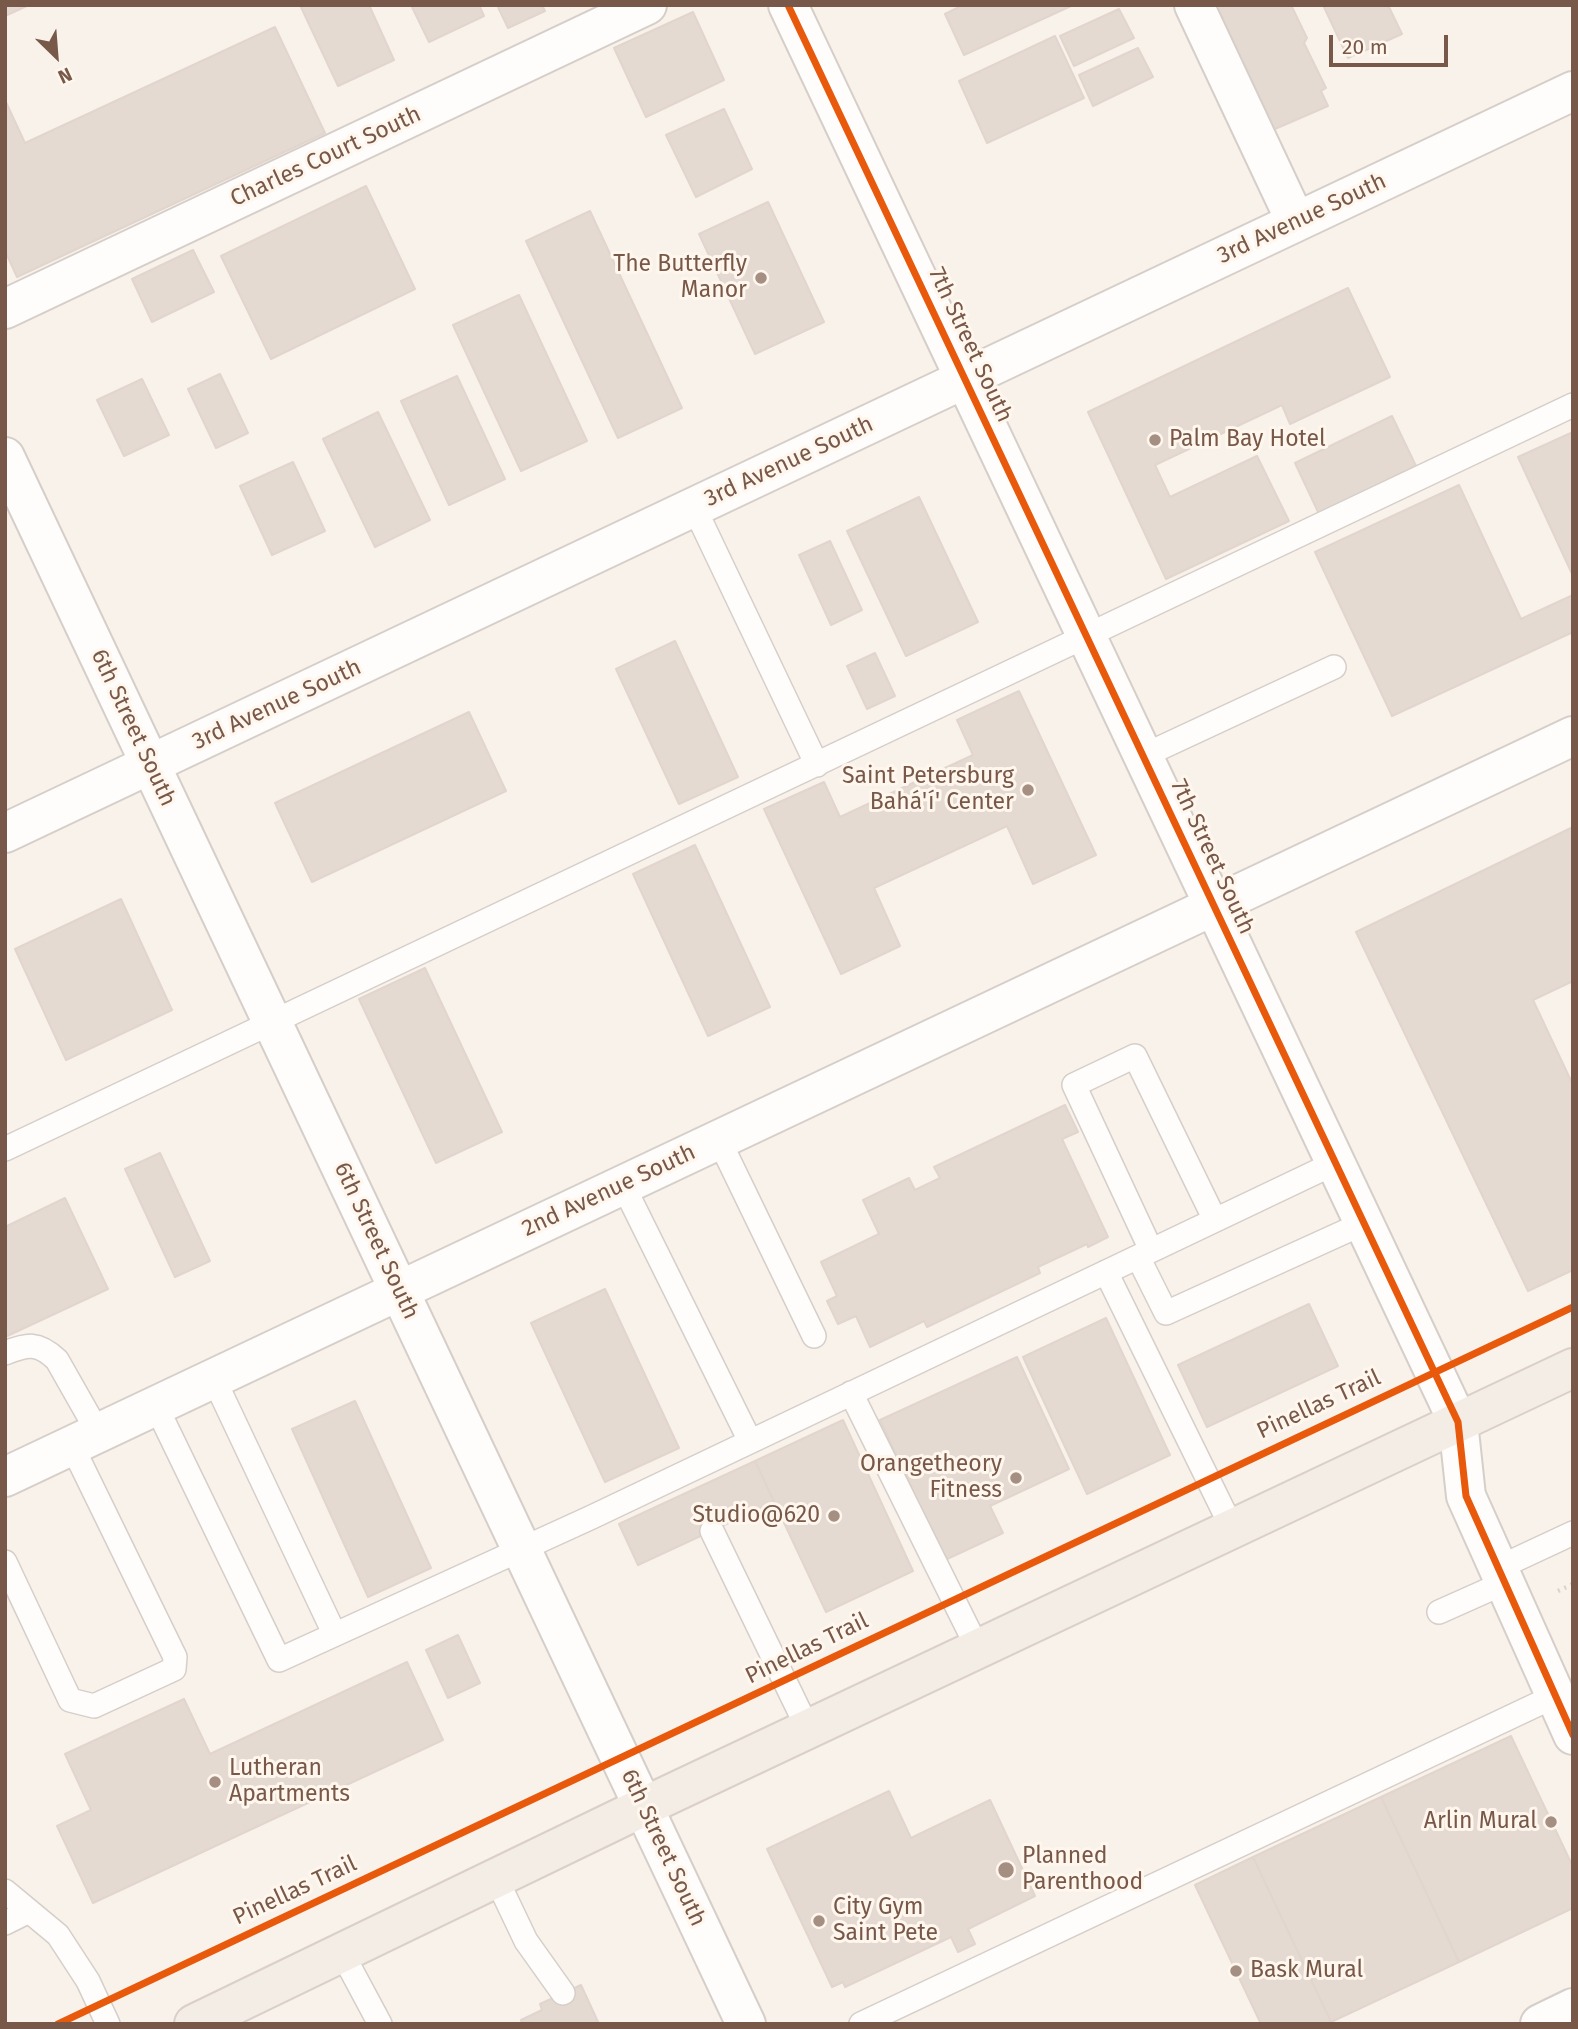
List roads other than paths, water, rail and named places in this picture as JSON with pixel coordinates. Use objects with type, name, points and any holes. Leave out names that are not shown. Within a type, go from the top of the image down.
[{"type":"main road","points":[[194,2024],[643,1807],[1573,1368]]},
{"type":"street","name":"Charles Court South","points":[[5,309],[647,5]]},
{"type":"street","name":"7th Street South","points":[[788,5],[1458,1422],[1466,1496],[1573,1735]]},
{"type":"street","points":[[1194,5],[1296,222]]},
{"type":"street","name":"3rd Avenue South","points":[[5,833],[1573,91]]},
{"type":"street","name":"6th Street South","points":[[5,457],[16,509],[150,764],[746,2024]]},
{"type":"street","name":"2nd Avenue South","points":[[5,1478],[1573,736]]},
{"type":"street","points":[[1540,2024],[1573,2008]]},
{"type":"lane","points":[[5,1149],[1573,405]]},
{"type":"lane","points":[[694,507],[817,765]]},
{"type":"lane","points":[[1143,756],[1334,667]]},
{"type":"lane","points":[[1215,1220],[1135,1056],[1074,1085],[1145,1253],[1166,1313],[1364,1223]]},
{"type":"lane","points":[[719,1140],[814,1336]]},
{"type":"lane","points":[[156,1406],[278,1660],[522,1549],[688,1481],[750,1441],[1335,1163]]},
{"type":"lane","points":[[623,1185],[750,1441]]},
{"type":"lane","points":[[1106,1272],[1232,1528]]},
{"type":"lane","points":[[5,1353],[25,1346],[37,1346],[57,1360],[86,1440],[175,1657],[174,1669],[94,1706],[70,1700],[5,1562]]},
{"type":"lane","points":[[214,1379],[334,1633]]},
{"type":"lane","points":[[851,1393],[978,1649]]},
{"type":"lane","points":[[712,1531],[808,1729]]},
{"type":"lane","points":[[1439,1612],[1573,1533]]},
{"type":"lane","points":[[861,2024],[1555,1696]]},
{"type":"lane","points":[[496,1878],[526,1941],[563,1993]]},
{"type":"lane","points":[[5,1891],[58,1935],[88,1981],[108,2024]]},
{"type":"lane","points":[[5,1923],[29,1911]]},
{"type":"lane","points":[[342,1953],[380,2024]]},
{"type":"place","name":"The Butterfly Manor","points":[[761,278]]},
{"type":"place","name":"Palm Bay Hotel","points":[[1155,440]]},
{"type":"place","name":"Saint Petersburg Bahá'í' Center","points":[[1028,790]]},
{"type":"place","name":"Orangetheory Fitness","points":[[1016,1478]]},
{"type":"place","name":"Studio@620","points":[[834,1516]]},
{"type":"place","name":"Lutheran Apartments","points":[[215,1782]]},
{"type":"place","name":"Arlin Mural","points":[[1551,1822]]},
{"type":"place","name":"Planned Parenthood","points":[[1006,1870]]},
{"type":"place","name":"City Gym Saint Pete","points":[[819,1921]]},
{"type":"place","name":"Bask Mural","points":[[1236,1971]]}]
